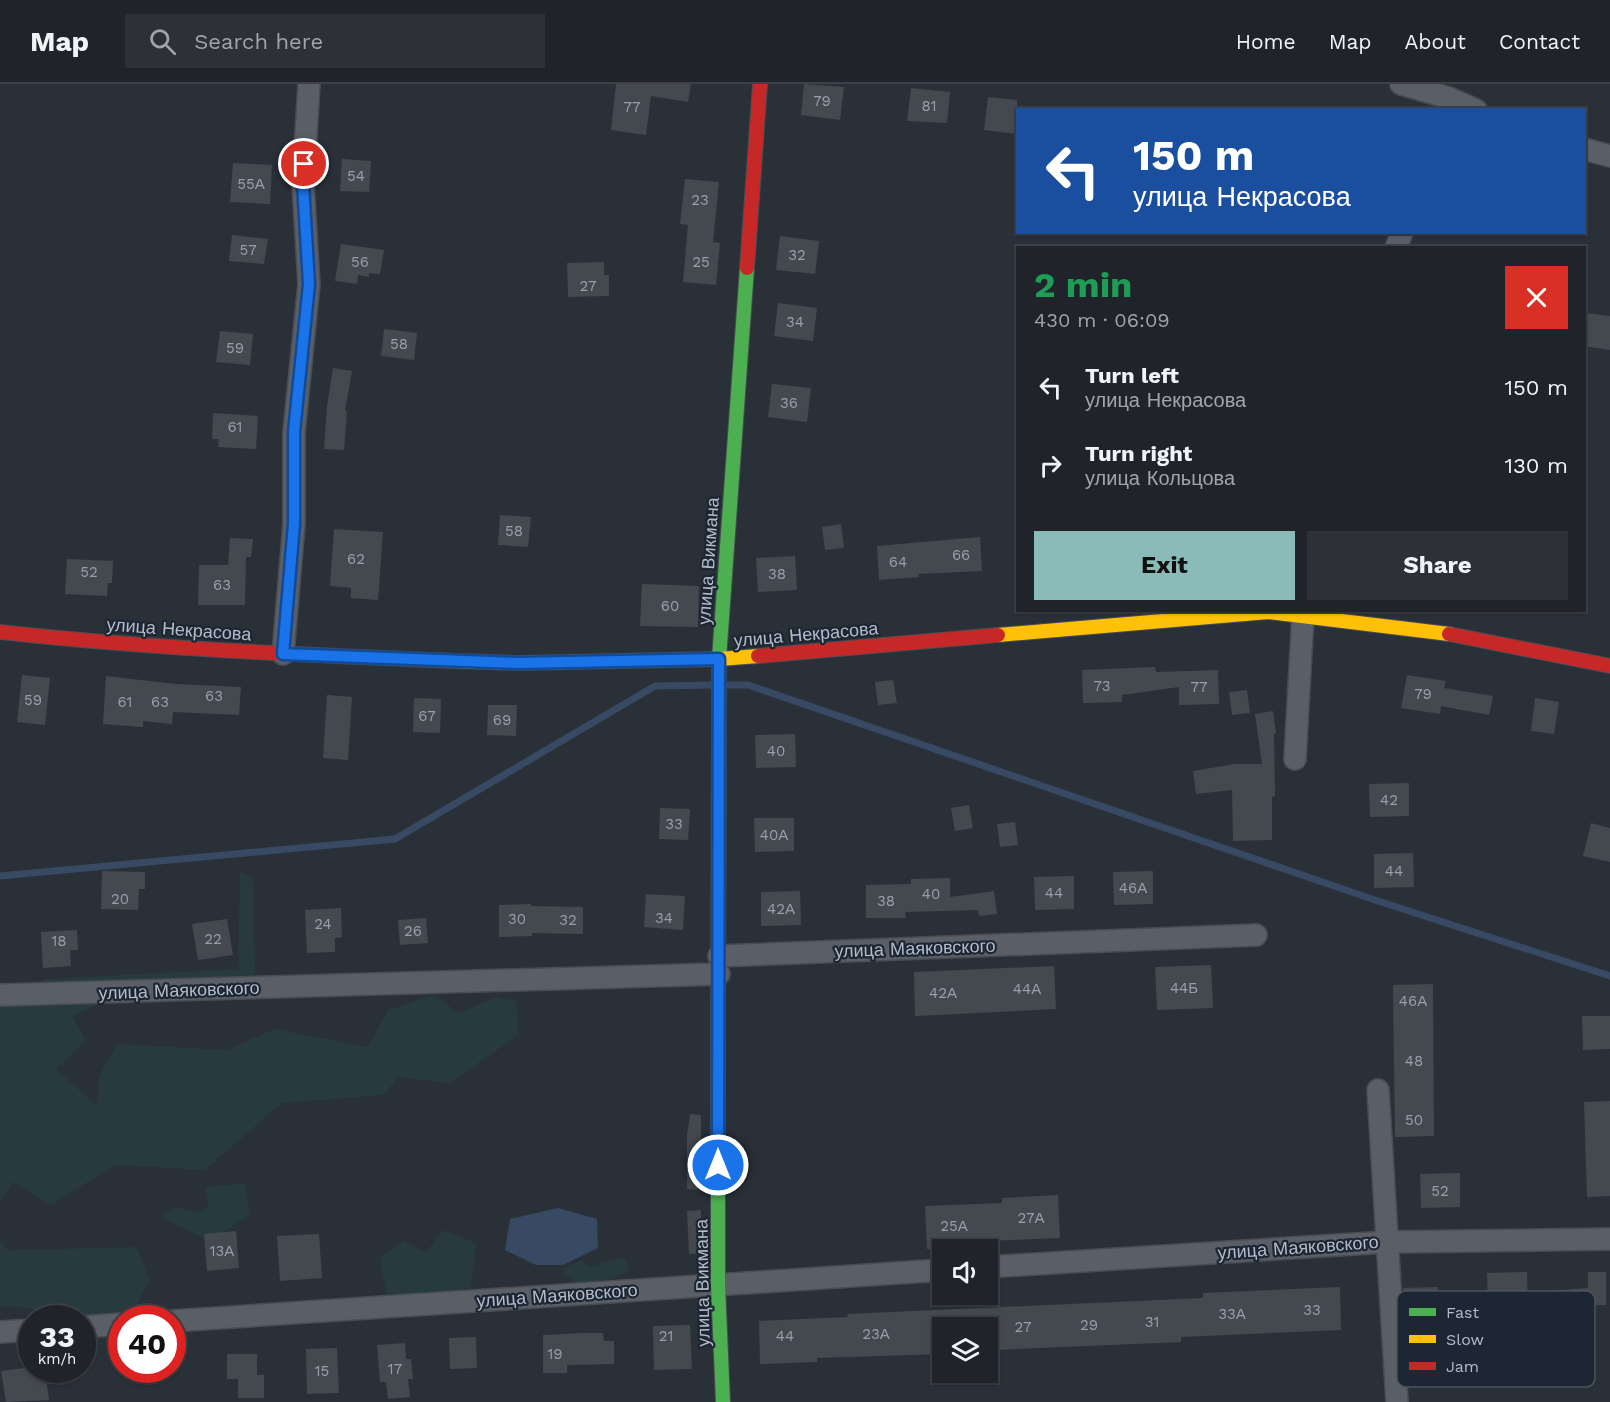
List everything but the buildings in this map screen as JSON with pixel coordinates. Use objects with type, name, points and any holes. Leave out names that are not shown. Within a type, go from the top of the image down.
[{"type":"street","points":[[283,654],[294,524],[294,432],[309,284],[303,184],[309,84]]},
{"type":"street","name":"улица Викмана","points":[[723,1402],[718,1285],[719,659],[760,84]]},
{"type":"street","points":[[1401,84],[1449,97],[1472,108]]},
{"type":"street","points":[[1586,150],[1610,156]]},
{"type":"street","name":"улица Некрасова","points":[[0,632],[52,638],[283,654],[518,663],[719,659],[1258,612]]},
{"type":"street","name":"улица Некрасова","points":[[1278,612],[1465,636],[1610,666]]},
{"type":"street","points":[[1295,759],[1303,615]]},
{"type":"street","name":"улица Маяковского","points":[[0,995],[719,965],[1256,935]]},
{"type":"street","points":[[1378,1090],[1397,1402]]},
{"type":"street","name":"улица Маяковского","points":[[998,1267],[1388,1242],[1610,1239]]},
{"type":"street","name":"улица Маяковского","points":[[186,1320],[932,1271]]},
{"type":"street","points":[[0,1332],[18,1331]]},
{"type":"green space","points":[[240,871],[253,877],[255,976],[242,988],[137,987],[72,1016],[86,1041],[56,1069],[97,1106],[99,1076],[117,1044],[227,1050],[274,1029],[368,1047],[388,1010],[434,995],[459,1013],[496,997],[516,1001],[519,1035],[449,1083],[397,1077],[385,1095],[282,1103],[205,1170],[115,1165],[51,1205],[13,1182],[0,1202],[0,1002],[10,1000],[45,979],[238,969]]},
{"type":"green space","points":[[245,1183],[250,1215],[209,1241],[162,1218],[174,1207],[198,1212],[209,1205],[205,1187]]},
{"type":"green space","points":[[443,1230],[476,1243],[471,1287],[432,1299],[386,1293],[380,1258],[404,1241],[426,1252]]},
{"type":"green space","points":[[0,1240],[8,1250],[136,1247],[150,1280],[136,1305],[108,1305],[108,1316],[96,1316],[96,1305],[0,1306]]},
{"type":"green space","points":[[624,1257],[630,1270],[617,1277],[576,1286],[562,1269],[581,1260],[588,1267]]},
{"type":"water","points":[[558,1208],[597,1219],[598,1248],[563,1265],[536,1265],[505,1250],[510,1219]]},
{"type":"waterway","points":[[0,876],[395,839],[655,686],[713,685]]},
{"type":"waterway","points":[[727,685],[748,685],[1372,899],[1610,976]]},
{"type":"traffic: fast","points":[[719,740],[719,659],[747,268]]},
{"type":"traffic: fast","points":[[718,1022],[718,1285],[723,1402]]},
{"type":"traffic: slow","points":[[998,635],[1268,612],[1449,634]]},
{"type":"traffic: slow","points":[[457,661],[518,663],[719,659],[758,656]]},
{"type":"traffic: slow","points":[[718,1022],[719,740]]},
{"type":"traffic: jam","points":[[747,268],[760,84]]},
{"type":"traffic: jam","points":[[0,632],[171,647],[457,661]]},
{"type":"traffic: jam","points":[[1449,634],[1610,666]]},
{"type":"traffic: jam","points":[[758,656],[998,635]]},
{"type":"route","points":[[304,164],[303,184],[309,284],[294,432],[294,524],[283,654],[518,663],[719,659],[718,1165]]}]
